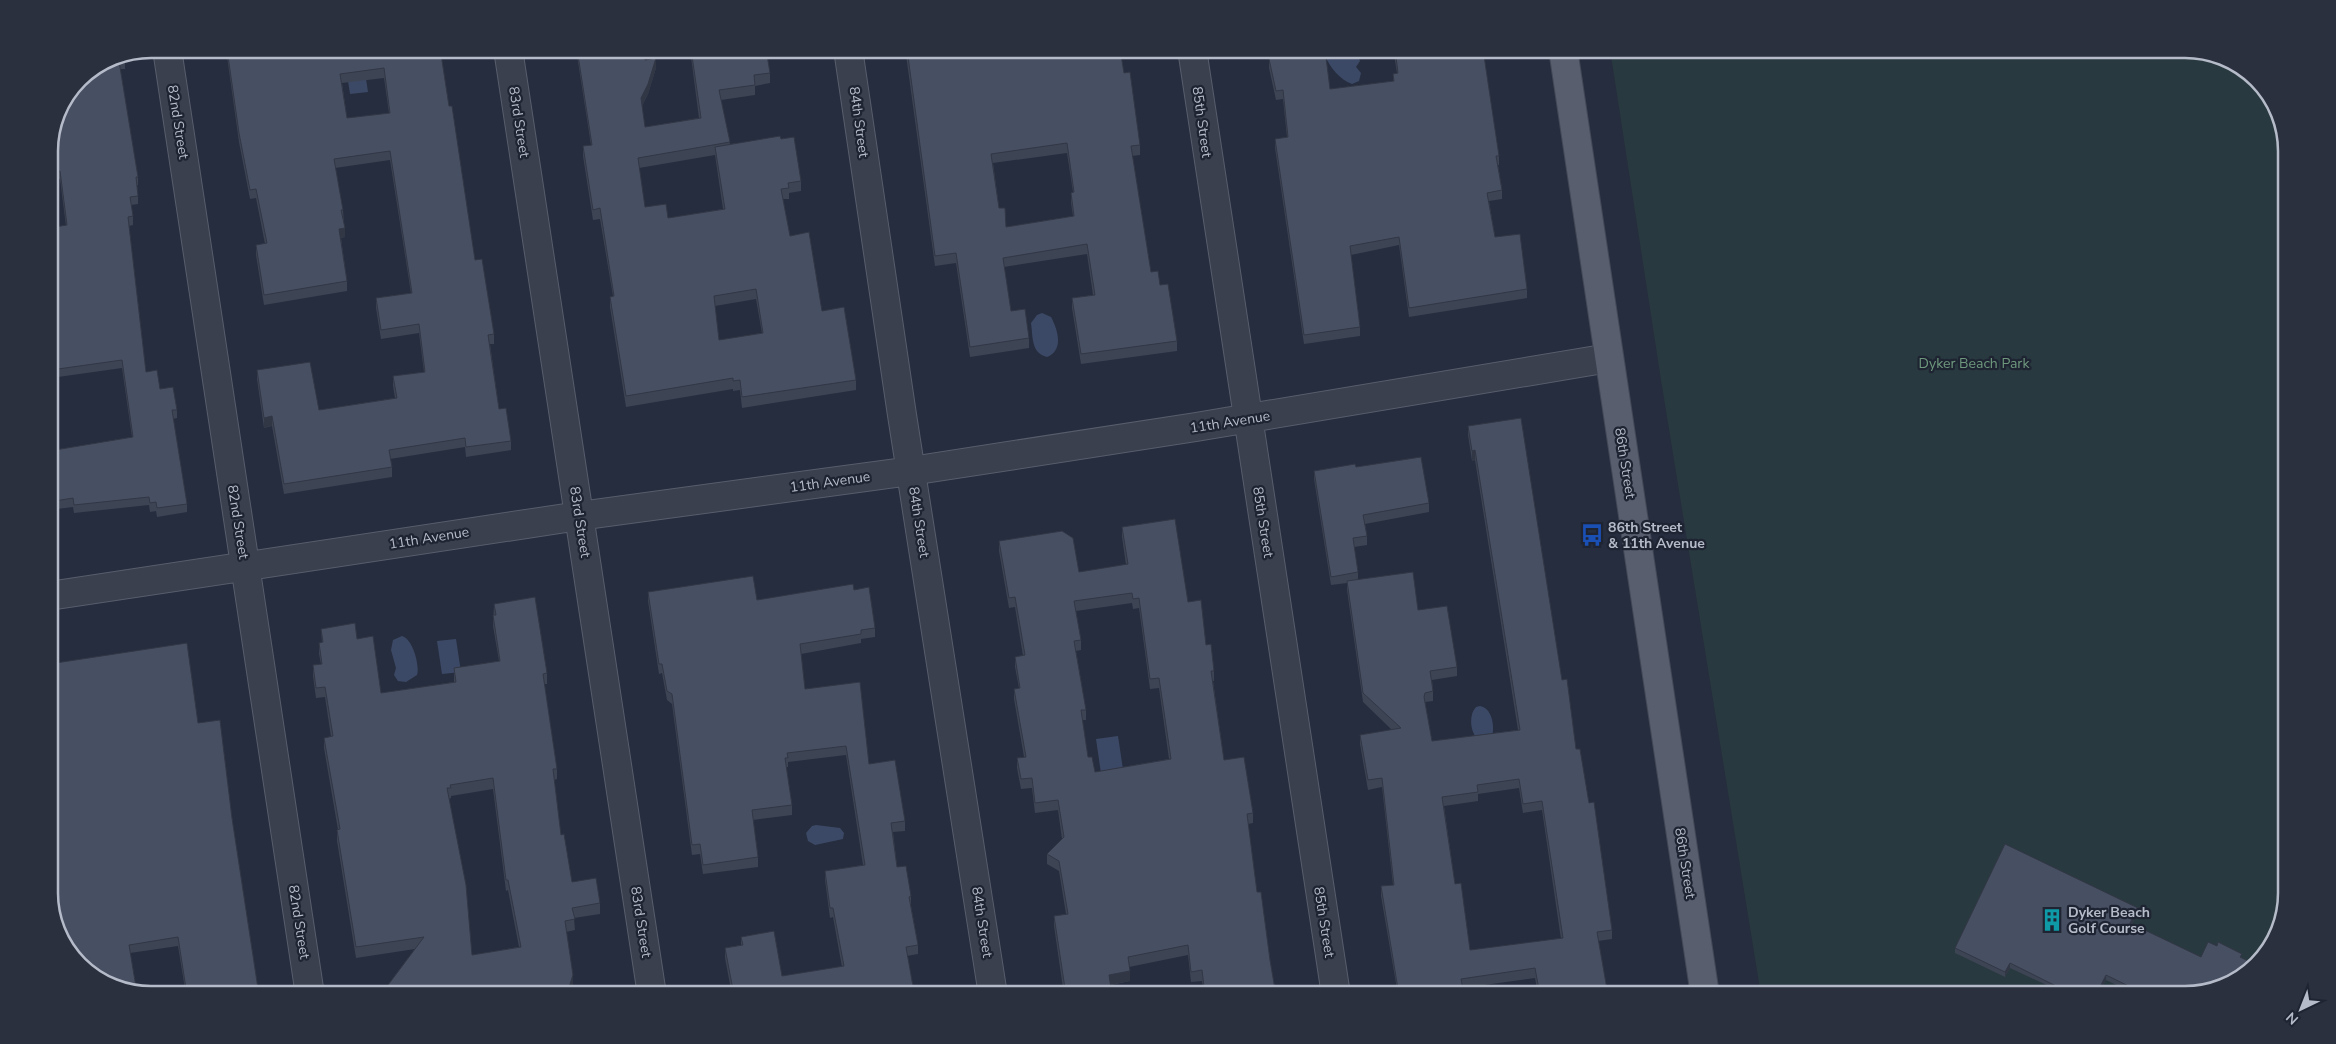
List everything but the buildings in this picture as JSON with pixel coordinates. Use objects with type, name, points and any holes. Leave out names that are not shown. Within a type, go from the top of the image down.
[{"type":"main road","name":"86th Street","points":[[1564,58],[1704,986]]},
{"type":"street","name":"82nd Street","points":[[168,58],[309,986]]},
{"type":"street","name":"83rd Street","points":[[509,58],[651,986]]},
{"type":"street","name":"84th Street","points":[[849,58],[992,986]]},
{"type":"street","name":"85th Street","points":[[1193,58],[1335,986]]},
{"type":"street","name":"11th Avenue","points":[[58,595],[579,516],[912,471],[1247,419],[1609,358]]},
{"type":"green space","name":"Dyker Beach Park","points":[[1611,58],[2198,58],[2215,62],[2232,70],[2247,81],[2269,109],[2277,132],[2278,144],[2278,900],[2277,912],[2269,935],[2255,955],[2227,977],[2198,986],[1760,986],[1661,380]]},
{"type":"water","points":[[1326,58],[1359,58],[1360,61],[1356,67],[1361,73],[1359,81],[1352,84],[1333,69]]},
{"type":"water","points":[[363,59],[368,92],[350,94],[345,61]]},
{"type":"water","points":[[1042,313],[1051,317],[1058,339],[1056,350],[1047,357],[1035,348],[1032,334],[1031,323],[1037,315]]},
{"type":"water","points":[[402,636],[406,638],[415,653],[418,671],[417,675],[406,682],[398,681],[394,675],[396,668],[391,650],[393,640]]},
{"type":"water","points":[[456,639],[461,672],[442,674],[437,641]]},
{"type":"water","points":[[1480,706],[1487,710],[1492,718],[1492,737],[1476,737],[1472,730],[1472,714],[1476,707]]},
{"type":"water","points":[[1118,736],[1125,783],[1103,787],[1096,739]]},
{"type":"water","points":[[812,826],[840,828],[844,833],[843,839],[815,845],[808,841],[806,833]]},
{"type":"place","name":"86th Street & 11th Avenue","points":[[1592,535]]},
{"type":"place","name":"Dyker Beach Golf Course","points":[[2052,920]]}]
